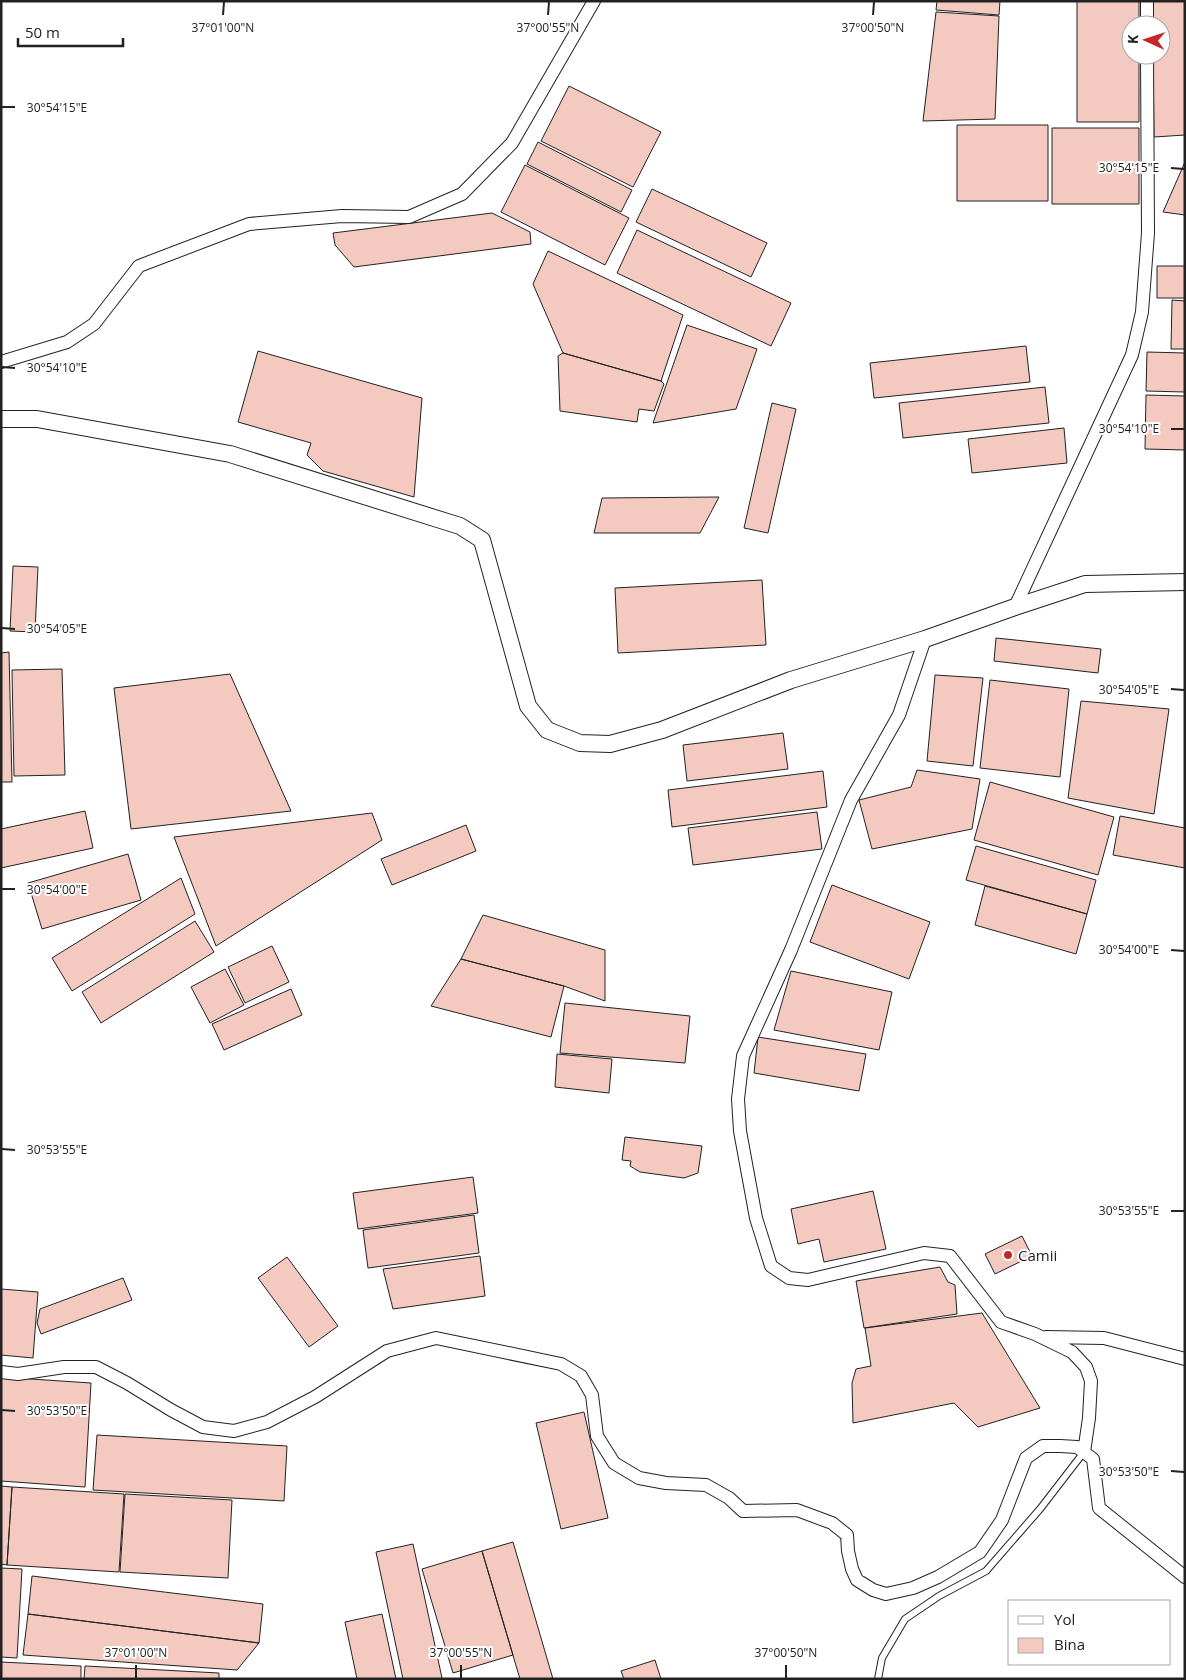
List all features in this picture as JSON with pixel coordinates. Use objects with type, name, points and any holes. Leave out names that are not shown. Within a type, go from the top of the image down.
[{"type":"street","points":[[1,362],[68,342],[94,324],[139,266],[249,224],[342,216],[409,217],[462,194],[512,143],[594,1]]},
{"type":"street","points":[[1147,1],[1147,15]]},
{"type":"street","points":[[1015,607],[1132,355],[1142,312],[1148,233],[1148,65]]},
{"type":"street","points":[[1,419],[37,420],[230,454],[460,526],[482,540],[528,706],[548,730],[580,742],[610,744],[662,730],[791,680],[925,639],[1085,584],[1185,582]]},
{"type":"street","points":[[925,639],[900,715],[852,800],[791,950],[743,1056],[738,1099],[740,1132],[756,1218],[771,1266],[790,1278],[808,1280],[924,1253],[950,1256],[1002,1322],[1041,1337],[1072,1352],[1086,1367],[1091,1382],[1089,1418],[1084,1452]]},
{"type":"street","points":[[1041,1337],[1104,1338],[1185,1359]]},
{"type":"street","points":[[1,1372],[18,1374],[64,1367],[96,1367],[127,1382],[171,1410],[203,1427],[234,1431],[267,1422],[315,1398],[387,1351],[436,1338],[560,1364],[582,1376],[592,1395],[597,1436],[614,1463],[640,1478],[666,1483],[706,1485],[729,1498],[743,1511],[797,1510],[832,1523],[847,1535],[848,1551],[852,1569],[857,1580],[873,1590],[886,1594],[913,1588],[938,1577],[980,1552],[1002,1520],[1026,1458],[1043,1446],[1077,1447],[1093,1459],[1099,1508],[1185,1577]]},
{"type":"lane","points":[[878,1679],[882,1658],[905,1619],[939,1596],[986,1571],[1040,1509],[1084,1452]]},
{"type":"building","points":[[937,1],[1000,1],[999,15],[936,10]]},
{"type":"building","points":[[1077,1],[1139,1],[1139,15],[1121,15],[1121,65],[1139,65],[1139,122],[1077,122]]},
{"type":"building","points":[[1152,1],[1185,1],[1185,135],[1154,137],[1153,65],[1171,65],[1171,15],[1152,15]]},
{"type":"building","points":[[936,12],[999,16],[995,119],[923,121]]},
{"type":"building","points":[[569,86],[661,132],[633,187],[541,141]]},
{"type":"building","points":[[957,125],[1048,125],[1048,201],[957,201]]},
{"type":"building","points":[[1052,128],[1139,128],[1139,204],[1052,204]]},
{"type":"building","points":[[538,142],[632,190],[621,212],[527,164]]},
{"type":"building","points":[[1185,162],[1185,215],[1163,212]]},
{"type":"building","points":[[525,165],[629,218],[605,265],[501,212]]},
{"type":"building","points":[[652,189],[767,243],[751,277],[636,222]]},
{"type":"building","points":[[492,213],[530,232],[531,244],[354,267],[335,245],[333,233]]},
{"type":"building","points":[[637,230],[791,303],[771,346],[617,273]]},
{"type":"building","points":[[548,251],[683,315],[661,381],[563,353],[533,284]]},
{"type":"building","points":[[1157,266],[1185,266],[1185,298],[1157,298]]},
{"type":"building","points":[[1172,300],[1185,301],[1185,349],[1171,349]]},
{"type":"building","points":[[687,325],[757,349],[736,409],[653,423]]},
{"type":"building","points":[[1026,346],[1030,382],[874,398],[870,363]]},
{"type":"building","points":[[258,351],[422,398],[414,497],[323,471],[307,455],[311,443],[238,422]]},
{"type":"building","points":[[1147,352],[1185,353],[1185,392],[1146,391]]},
{"type":"building","points":[[563,353],[661,381],[664,384],[654,411],[639,409],[637,422],[560,411],[558,356]]},
{"type":"building","points":[[1045,387],[1049,423],[903,438],[899,403]]},
{"type":"building","points":[[1146,395],[1185,396],[1185,450],[1145,449]]},
{"type":"building","points":[[772,403],[796,409],[768,533],[744,528]]},
{"type":"building","points":[[1064,428],[1067,463],[972,473],[968,439]]},
{"type":"building","points":[[719,497],[700,533],[594,533],[602,498]]},
{"type":"building","points":[[13,566],[38,567],[35,632],[10,631]]},
{"type":"building","points":[[762,580],[766,645],[618,653],[615,588]]},
{"type":"building","points":[[996,638],[1101,649],[1098,673],[994,661]]},
{"type":"building","points":[[9,652],[12,782],[1,782],[1,653]]},
{"type":"building","points":[[62,669],[65,775],[14,776],[12,670]]},
{"type":"building","points":[[230,674],[291,811],[131,829],[114,688]]},
{"type":"building","points":[[935,675],[983,678],[973,766],[927,761]]},
{"type":"building","points":[[990,680],[1069,689],[1060,777],[980,768]]},
{"type":"building","points":[[1081,701],[1169,709],[1154,814],[1068,798]]},
{"type":"building","points":[[783,733],[788,769],[687,781],[683,745]]},
{"type":"building","points":[[917,770],[980,779],[972,829],[872,849],[859,800],[911,787]]},
{"type":"building","points":[[823,771],[827,807],[672,827],[668,790]]},
{"type":"building","points":[[990,782],[1114,817],[1098,875],[974,840]]},
{"type":"building","points":[[85,811],[93,848],[1,868],[1,829]]},
{"type":"building","points":[[817,812],[822,849],[693,865],[688,828]]},
{"type":"building","points":[[372,813],[382,840],[216,946],[174,837]]},
{"type":"building","points":[[1120,816],[1185,828],[1185,868],[1113,855]]},
{"type":"building","points":[[466,825],[476,851],[392,885],[381,859]]},
{"type":"building","points":[[976,846],[1096,880],[1087,914],[966,880]]},
{"type":"building","points":[[128,854],[141,900],[42,929],[28,883]]},
{"type":"building","points":[[181,878],[195,914],[72,991],[52,958]]},
{"type":"building","points":[[832,885],[930,922],[909,979],[810,942]]},
{"type":"building","points":[[985,886],[1087,914],[1076,954],[975,925]]},
{"type":"building","points":[[483,915],[605,950],[605,1001],[564,986],[461,959]]},
{"type":"building","points":[[195,921],[214,952],[101,1023],[82,992]]},
{"type":"building","points":[[272,946],[289,982],[245,1003],[228,967]]},
{"type":"building","points":[[461,959],[564,986],[551,1037],[431,1006]]},
{"type":"building","points":[[225,969],[244,1005],[210,1023],[191,987]]},
{"type":"building","points":[[791,971],[892,992],[879,1050],[774,1030]]},
{"type":"building","points":[[291,989],[302,1015],[224,1050],[212,1024]]},
{"type":"building","points":[[565,1003],[690,1016],[685,1063],[560,1053]]},
{"type":"building","points":[[758,1037],[866,1054],[859,1091],[754,1073]]},
{"type":"building","points":[[557,1054],[612,1059],[609,1093],[555,1087]]},
{"type":"building","points":[[625,1137],[702,1146],[698,1173],[684,1178],[640,1172],[630,1166],[631,1161],[622,1160]]},
{"type":"building","points":[[473,1177],[478,1213],[358,1229],[353,1193]]},
{"type":"building","points":[[873,1191],[886,1249],[824,1262],[819,1239],[798,1244],[791,1209]]},
{"type":"building","points":[[474,1215],[479,1253],[368,1268],[363,1230]]},
{"type":"building","name":"Camii","points":[[1022,1236],[1032,1256],[995,1274],[985,1254]]},
{"type":"building","points":[[480,1256],[485,1296],[393,1309],[383,1269]]},
{"type":"building","points":[[287,1257],[338,1326],[309,1347],[258,1278]]},
{"type":"building","points":[[940,1267],[948,1282],[955,1285],[957,1314],[864,1328],[856,1281]]},
{"type":"building","points":[[123,1278],[132,1300],[41,1334],[37,1323],[40,1309]]},
{"type":"building","points":[[1,1289],[38,1292],[33,1358],[1,1355]]},
{"type":"building","points":[[982,1313],[1040,1408],[978,1427],[954,1403],[853,1423],[852,1383],[856,1369],[871,1366],[865,1328]]},
{"type":"building","points":[[1,1377],[91,1383],[85,1487],[1,1481]]},
{"type":"building","points":[[584,1412],[608,1518],[561,1529],[536,1423]]},
{"type":"building","points":[[97,1435],[287,1446],[284,1501],[93,1490]]},
{"type":"building","points":[[1,1486],[12,1487],[7,1565],[1,1564]]},
{"type":"building","points":[[12,1487],[124,1494],[119,1572],[7,1565]]},
{"type":"building","points":[[125,1494],[232,1500],[228,1578],[120,1572]]},
{"type":"building","points":[[513,1542],[553,1679],[520,1679],[482,1551]]},
{"type":"building","points":[[413,1544],[442,1678],[439,1679],[403,1679],[376,1552]]},
{"type":"building","points":[[482,1551],[513,1655],[453,1673],[422,1569]]},
{"type":"building","points":[[1,1568],[22,1569],[17,1658],[1,1657]]},
{"type":"building","points":[[32,1576],[263,1604],[259,1643],[28,1614]]},
{"type":"building","points":[[28,1614],[259,1643],[237,1670],[23,1655]]},
{"type":"building","points":[[382,1614],[396,1679],[357,1679],[345,1622]]},
{"type":"building","points":[[655,1660],[661,1679],[624,1679],[621,1671]]},
{"type":"building","points":[[1,1662],[81,1666],[81,1679],[1,1679]]},
{"type":"building","points":[[85,1666],[219,1673],[219,1679],[84,1679]]},
{"type":"place","name":"Camii","points":[[1008,1255]]}]
